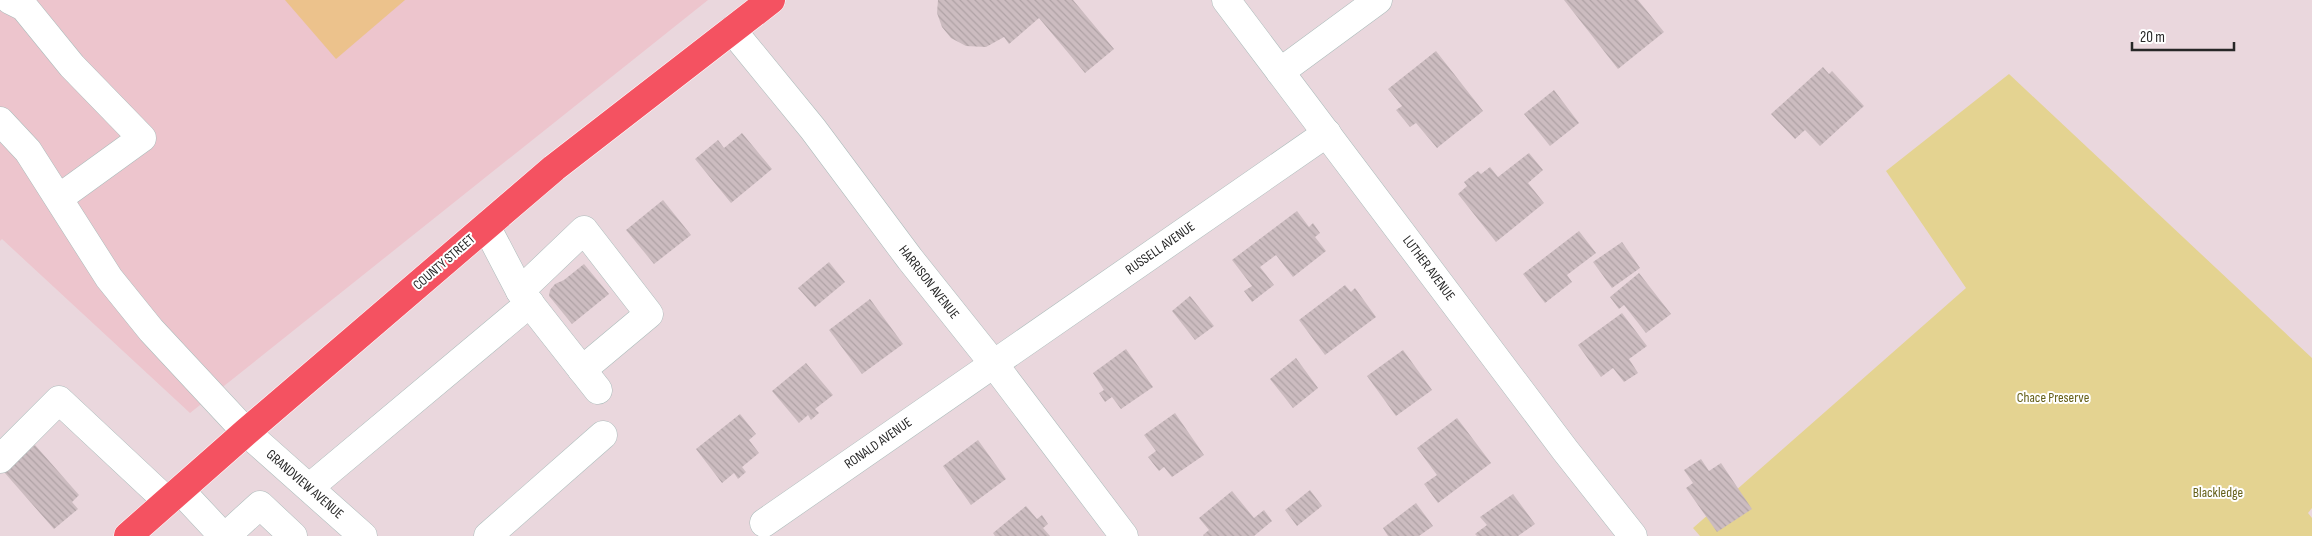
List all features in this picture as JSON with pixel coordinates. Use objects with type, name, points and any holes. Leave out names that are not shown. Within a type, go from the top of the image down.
[{"type":"main road","name":"COUNTY STREET","points":[[128,536],[246,432],[554,168],[771,0]]},
{"type":"street","points":[[10,0],[24,7],[72,66],[142,138],[59,198]]},
{"type":"street","name":"LUTHER AVENUE","points":[[1226,0],[1565,450],[1633,536]]},
{"type":"street","points":[[1280,72],[1378,0]]},
{"type":"street","name":"HARRISON AVENUE","points":[[732,30],[813,130],[1124,536]]},
{"type":"street","name":"GRANDVIEW AVENUE","points":[[0,121],[28,151],[88,246],[124,298],[246,432],[363,536]]},
{"type":"street","name":"RUSSELL AVENUE","points":[[993,363],[1326,132]]},
{"type":"street","points":[[310,487],[525,297],[584,230],[649,314],[590,380],[525,297],[486,226]]},
{"type":"street","name":"RONALD AVENUE","points":[[764,523],[993,363]]},
{"type":"street","points":[[0,459],[59,400],[224,536],[260,504],[293,536]]},
{"type":"street","points":[[488,536],[603,435]]},
{"type":"shaded area","points":[[0,0],[708,0],[190,413],[2,239],[0,241]]},
{"type":"shaded area","points":[[285,0],[405,0],[336,59]]},
{"type":"green space","name":"Chace Preserve","points":[[2009,74],[2312,358],[2312,508],[2308,513],[2312,518],[2312,536],[1700,536],[1693,528],[1966,288],[1886,171]]},
{"type":"building","points":[[938,0],[1073,0],[1114,49],[1085,73],[1039,18],[1009,44],[1004,37],[986,47],[966,46],[951,38],[942,27],[937,13]]},
{"type":"building","points":[[1564,0],[1638,0],[1664,32],[1618,69]]},
{"type":"building","points":[[1436,51],[1483,111],[1437,148],[1416,123],[1410,127],[1396,110],[1402,106],[1388,89]]},
{"type":"building","points":[[1823,67],[1829,74],[1832,71],[1864,106],[1820,146],[1805,130],[1795,139],[1771,114]]},
{"type":"building","points":[[1554,90],[1579,123],[1550,146],[1524,114]]},
{"type":"building","points":[[742,133],[772,169],[731,203],[695,159],[718,140],[724,148]]},
{"type":"building","points":[[1529,153],[1543,170],[1528,183],[1544,203],[1496,242],[1458,194],[1467,186],[1464,182],[1478,171],[1481,174],[1490,167],[1498,177]]},
{"type":"building","points":[[663,200],[691,235],[654,264],[626,230]]},
{"type":"building","points":[[1297,211],[1309,227],[1313,223],[1320,233],[1315,237],[1326,251],[1293,277],[1276,255],[1260,267],[1274,285],[1252,302],[1244,291],[1252,286],[1232,260]]},
{"type":"building","points":[[1579,231],[1596,253],[1567,275],[1572,282],[1545,303],[1523,274]]},
{"type":"building","points":[[1622,242],[1640,268],[1612,288],[1593,262]]},
{"type":"building","points":[[829,262],[845,282],[815,307],[798,288]]},
{"type":"building","points":[[584,264],[609,294],[572,324],[549,296],[550,290],[555,284],[564,280]]},
{"type":"building","points":[[1639,273],[1671,314],[1646,333],[1624,305],[1619,309],[1610,297]]},
{"type":"building","points":[[1345,285],[1351,292],[1355,288],[1376,317],[1325,355],[1299,320]]},
{"type":"building","points":[[1190,296],[1214,326],[1195,340],[1172,311]]},
{"type":"building","points":[[870,299],[903,344],[862,374],[829,330]]},
{"type":"building","points":[[1622,313],[1647,346],[1629,359],[1638,373],[1624,382],[1613,368],[1601,377],[1578,345]]},
{"type":"building","points":[[1126,349],[1153,387],[1121,409],[1112,397],[1105,402],[1099,393],[1104,390],[1093,373]]},
{"type":"building","points":[[1403,350],[1432,390],[1396,416],[1367,376]]},
{"type":"building","points":[[1296,358],[1318,388],[1293,408],[1270,379]]},
{"type":"building","points":[[806,363],[833,395],[815,409],[819,413],[811,420],[808,415],[799,423],[772,391]]},
{"type":"building","points":[[1175,413],[1204,455],[1172,477],[1164,467],[1159,471],[1148,457],[1156,451],[1144,435]]},
{"type":"building","points":[[740,414],[756,434],[749,440],[759,453],[742,467],[746,472],[738,479],[734,473],[722,483],[696,449]]},
{"type":"building","points":[[1457,418],[1491,463],[1438,503],[1424,484],[1437,475],[1417,448]]},
{"type":"building","points":[[978,440],[1006,479],[971,505],[943,466]]},
{"type":"building","points":[[35,445],[79,495],[72,502],[78,509],[54,529],[4,472]]},
{"type":"building","points":[[1701,459],[1709,471],[1721,463],[1752,509],[1717,532],[1686,488],[1693,483],[1684,470]]},
{"type":"building","points":[[1310,490],[1322,506],[1297,526],[1285,510]]},
{"type":"building","points":[[1232,491],[1254,518],[1264,510],[1272,521],[1254,536],[1204,536],[1209,530],[1199,518]]},
{"type":"building","points":[[1513,494],[1535,524],[1518,536],[1477,536],[1475,534],[1487,525],[1480,517]]},
{"type":"building","points":[[1416,503],[1433,526],[1419,536],[1388,536],[1383,528]]},
{"type":"building","points":[[1026,506],[1037,519],[1042,515],[1048,524],[1043,528],[1050,536],[995,536],[993,533]]},
{"type":"park label","name":"Blackledge","points":[[2218,492]]}]
